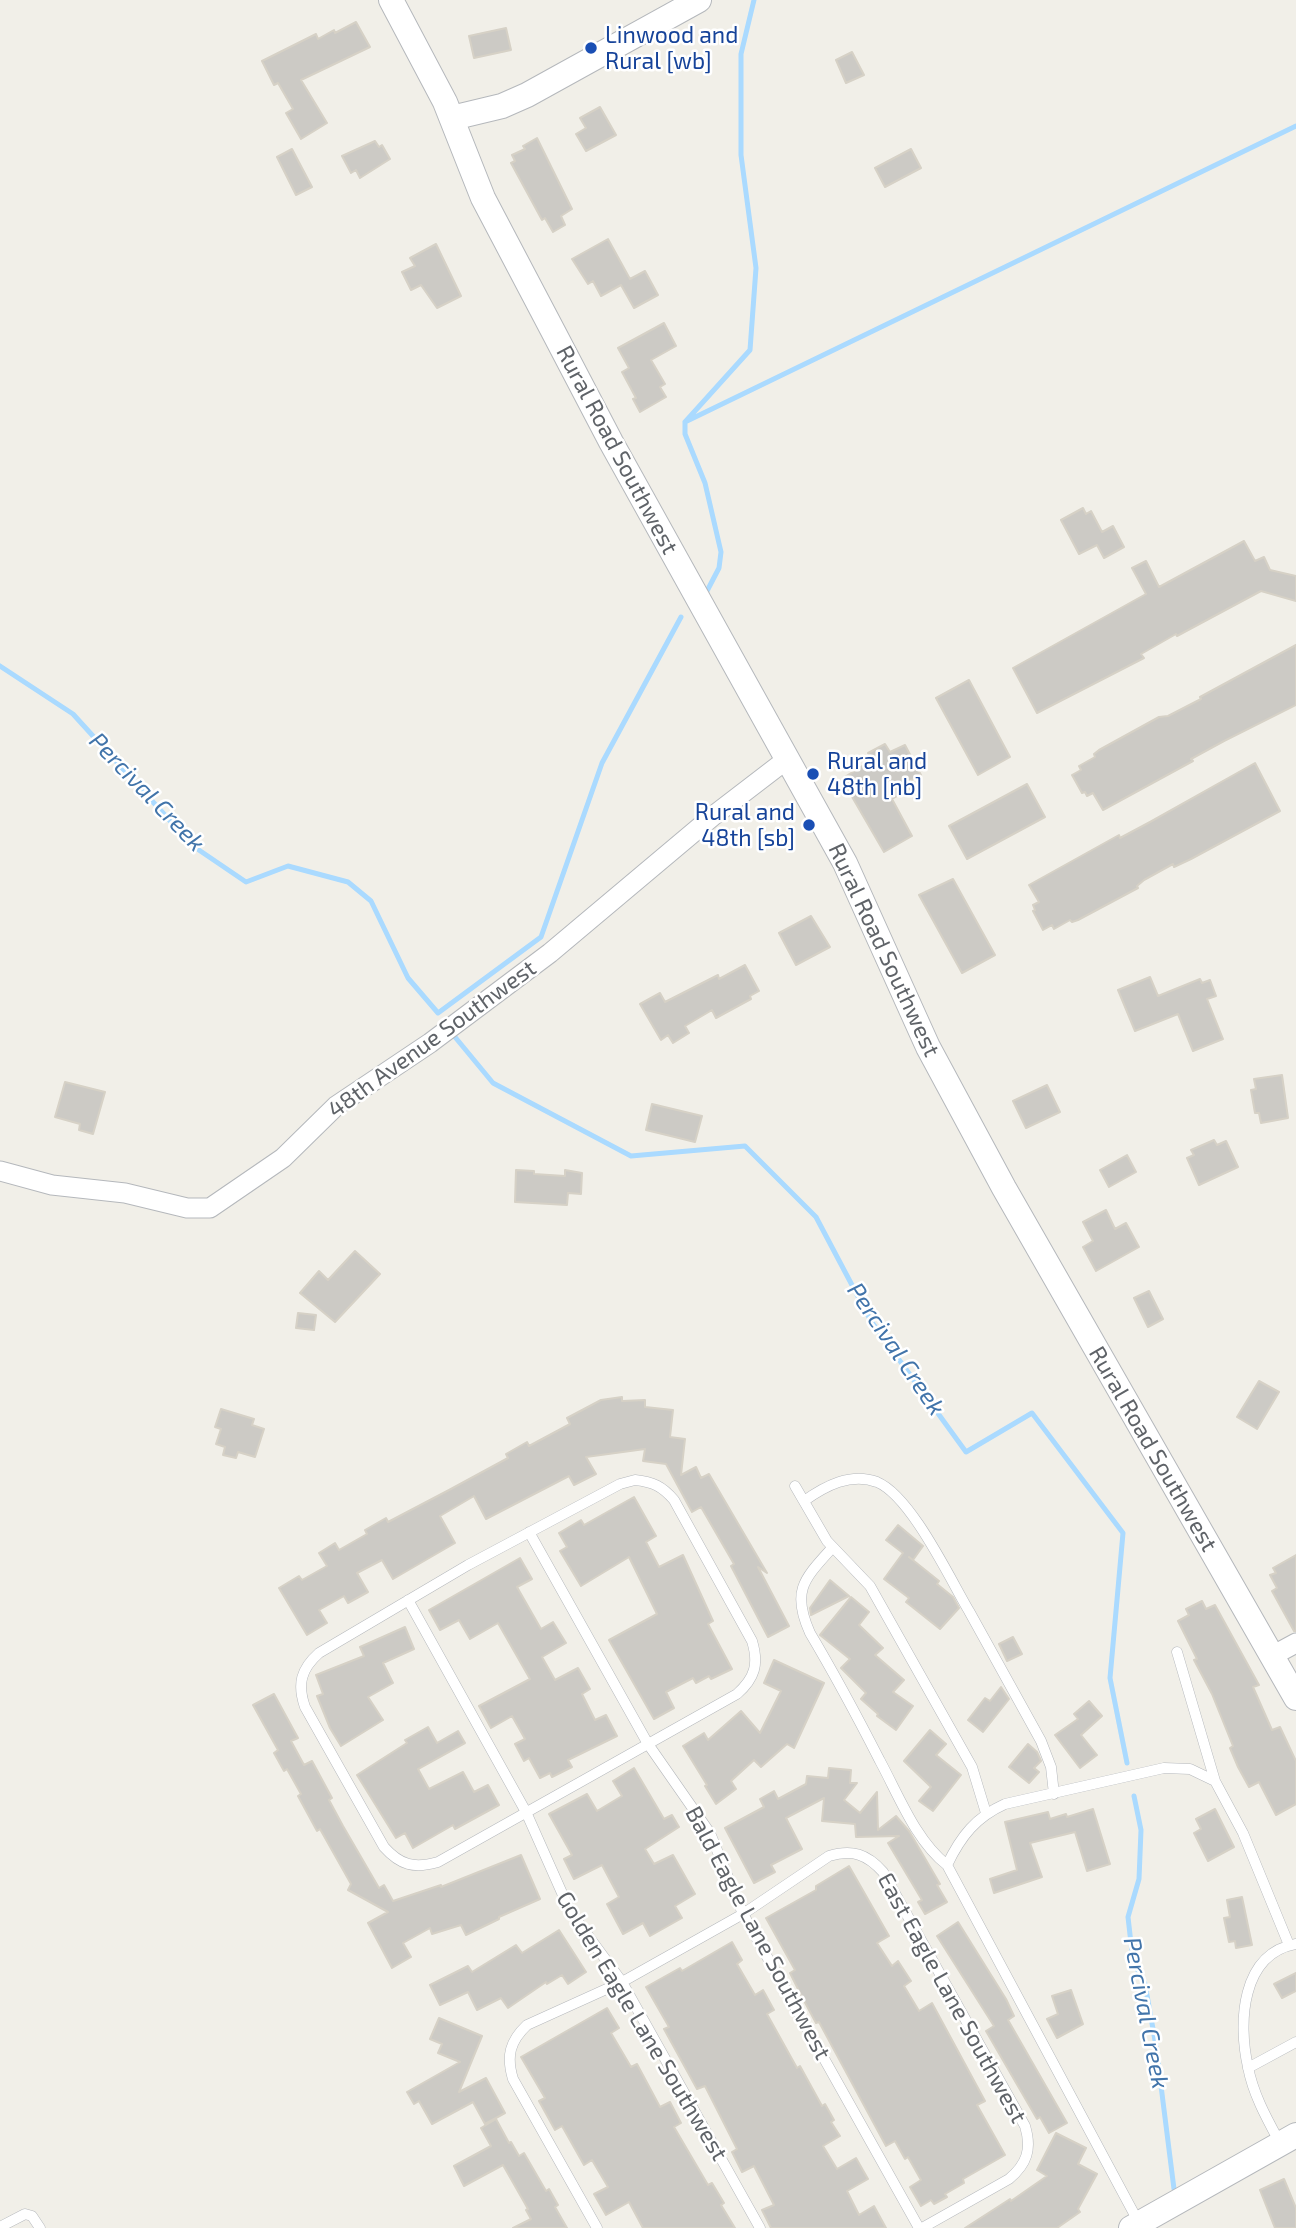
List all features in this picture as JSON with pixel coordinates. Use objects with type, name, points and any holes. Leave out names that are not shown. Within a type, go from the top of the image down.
[{"type":"street","name":"Rural Road Southwest","points":[[391,0],[452,118],[475,180],[611,442],[845,863],[909,1010],[989,1161],[1296,1698]]},
{"type":"street","points":[[452,118],[502,106],[527,95],[699,0]]},
{"type":"street","name":"48th Avenue Southwest","points":[[0,1171],[52,1185],[125,1192],[187,1208],[210,1208],[283,1158],[336,1106],[430,1043],[550,953],[713,816],[786,760]]},
{"type":"street","points":[[1272,1656],[1296,1643]]},
{"type":"street","points":[[1135,2226],[1288,2139]]},
{"type":"lane","points":[[804,1500],[828,1485],[863,1478],[880,1483],[897,1497],[939,1559],[1041,1741],[1051,1767],[1054,1794]]},
{"type":"lane","points":[[635,1480],[650,1481],[664,1488],[674,1500],[752,1641],[757,1655],[755,1670],[748,1684],[737,1694],[438,1862],[408,1866],[394,1859],[384,1847],[305,1707],[300,1692],[301,1677],[307,1663],[319,1653],[529,1532],[620,1484],[635,1480]]},
{"type":"lane","points":[[795,1486],[832,1548],[846,1559],[870,1586],[972,1767],[986,1813]]},
{"type":"lane","name":"Bald Eagle Lane Southwest","points":[[529,1532],[648,1744],[710,1833],[743,1914],[921,2228]]},
{"type":"lane","points":[[832,1548],[807,1577],[801,1596],[801,1613],[908,1814],[927,1844],[947,1865],[1135,2226]]},
{"type":"lane","name":"Golden Eagle Lane Southwest","points":[[408,1600],[526,1812],[570,1911],[622,1982],[760,2228]]},
{"type":"lane","points":[[1177,1652],[1216,1781],[1243,1833],[1292,1944],[1268,1956],[1253,1977],[1244,2012],[1243,2031],[1248,2068],[1255,2090],[1288,2139]]},
{"type":"lane","points":[[947,1865],[970,1826],[986,1813],[1005,1804],[1164,1768],[1190,1769],[1216,1781]]},
{"type":"lane","name":"East Eagle Lane Southwest","points":[[597,2228],[513,2079],[508,2065],[509,2049],[516,2035],[527,2025],[622,1982],[743,1914],[829,1856],[844,1852],[859,1853],[873,1860],[883,1872],[1025,2126],[1029,2141],[1028,2156],[1021,2169],[1009,2179],[921,2228]]},
{"type":"lane","points":[[1248,2068],[1296,2042]]},
{"type":"lane","points":[[0,2227],[25,2214],[32,2216],[40,2228]]},
{"type":"building","points":[[356,22],[370,47],[301,80],[327,123],[301,139],[286,113],[293,109],[278,83],[274,85],[262,61],[316,34],[318,39]]},
{"type":"building","points":[[506,28],[511,50],[474,58],[469,36]]},
{"type":"building","points":[[852,52],[864,75],[846,83],[836,60]]},
{"type":"building","points":[[600,107],[616,135],[586,151],[576,134],[586,128],[580,118]]},
{"type":"building","points":[[537,138],[572,209],[561,216],[565,225],[553,232],[545,218],[542,220],[511,163],[515,161],[512,155],[525,149],[523,146]]},
{"type":"building","points":[[375,141],[379,147],[382,145],[390,159],[360,178],[356,170],[351,173],[342,156]]},
{"type":"building","points":[[292,149],[312,187],[296,195],[277,157]]},
{"type":"building","points":[[911,149],[921,168],[885,187],[875,168]]},
{"type":"building","points":[[608,239],[630,279],[645,271],[658,295],[634,308],[621,285],[601,296],[593,281],[588,284],[572,259]]},
{"type":"building","points":[[436,244],[461,296],[437,308],[421,285],[411,290],[402,272],[415,266],[410,258]]},
{"type":"building","points":[[664,323],[676,346],[651,360],[665,384],[660,387],[666,397],[640,412],[622,372],[629,368],[618,348]]},
{"type":"building","points":[[1083,508],[1086,514],[1091,511],[1102,532],[1113,526],[1124,547],[1104,558],[1097,545],[1079,554],[1061,520]]},
{"type":"building","points":[[1244,541],[1255,561],[1264,557],[1270,570],[1296,576],[1296,601],[1261,591],[1177,636],[1176,634],[1141,654],[1144,658],[1037,713],[1013,668],[1146,594],[1132,568],[1146,561],[1159,587]]},
{"type":"building","points":[[1296,645],[1296,705],[1224,741],[1103,810],[1093,793],[1087,796],[1085,792],[1082,793],[1072,775],[1081,770],[1079,766],[1095,757],[1094,754],[1099,750],[1159,717],[1168,716],[1201,699],[1200,697]]},
{"type":"building","points":[[969,680],[1010,757],[978,775],[936,698]]},
{"type":"building","points":[[885,744],[890,752],[905,745],[921,775],[906,783],[909,789],[892,799],[912,836],[884,852],[843,778],[872,760],[868,753]]},
{"type":"building","points":[[1255,763],[1280,811],[1191,859],[1174,867],[1173,864],[1144,880],[1138,888],[1078,920],[1070,920],[1054,929],[1052,925],[1043,930],[1033,911],[1033,905],[1039,902],[1029,885]]},
{"type":"building","points":[[1027,784],[1045,817],[967,859],[949,826]]},
{"type":"building","points":[[953,879],[995,955],[962,973],[919,895]]},
{"type":"building","points":[[811,916],[830,947],[796,965],[779,933]]},
{"type":"building","points":[[745,965],[759,991],[750,996],[751,999],[716,1018],[712,1010],[685,1026],[689,1033],[673,1043],[668,1035],[661,1040],[640,1004],[660,993],[665,1002],[718,975],[719,979]]},
{"type":"building","points":[[1150,977],[1158,996],[1200,979],[1202,983],[1210,980],[1216,996],[1207,999],[1223,1039],[1193,1051],[1178,1014],[1135,1031],[1118,990]]},
{"type":"building","points":[[1282,1075],[1288,1118],[1261,1123],[1259,1113],[1255,1113],[1251,1090],[1256,1089],[1254,1079]]},
{"type":"building","points":[[65,1082],[105,1092],[93,1134],[79,1130],[80,1124],[55,1117]]},
{"type":"building","points":[[1047,1085],[1060,1112],[1026,1128],[1013,1101]]},
{"type":"building","points":[[652,1104],[702,1116],[695,1142],[646,1130]]},
{"type":"building","points":[[1214,1140],[1217,1145],[1226,1141],[1238,1167],[1199,1185],[1187,1158],[1194,1155],[1191,1150]]},
{"type":"building","points":[[1127,1155],[1136,1172],[1109,1187],[1100,1170]]},
{"type":"building","points":[[516,1170],[565,1176],[565,1170],[582,1173],[581,1194],[568,1193],[567,1205],[515,1202]]},
{"type":"building","points":[[1106,1210],[1115,1229],[1126,1223],[1139,1247],[1096,1271],[1083,1247],[1093,1241],[1083,1222]]},
{"type":"building","points":[[355,1251],[380,1274],[335,1322],[300,1293],[319,1271],[328,1280]]},
{"type":"building","points":[[1149,1291],[1163,1319],[1148,1327],[1134,1298]]},
{"type":"building","points":[[298,1313],[316,1315],[314,1330],[296,1328]]},
{"type":"building","points":[[1259,1381],[1279,1392],[1257,1429],[1237,1417]]},
{"type":"building","points":[[622,1397],[622,1401],[645,1400],[645,1407],[673,1410],[670,1437],[685,1439],[681,1475],[696,1467],[701,1478],[709,1474],[767,1573],[758,1567],[789,1626],[768,1637],[731,1566],[734,1564],[701,1507],[692,1512],[666,1464],[643,1461],[645,1449],[586,1457],[596,1474],[574,1485],[569,1476],[486,1519],[474,1496],[440,1516],[455,1543],[393,1579],[382,1560],[357,1573],[368,1592],[348,1603],[344,1596],[319,1610],[327,1623],[307,1635],[279,1588],[299,1576],[302,1580],[327,1566],[319,1553],[335,1543],[339,1550],[367,1534],[365,1530],[386,1518],[388,1522],[508,1458],[506,1454],[527,1442],[529,1446],[570,1424],[567,1418],[601,1400]]},
{"type":"building","points":[[221,1409],[254,1419],[252,1425],[264,1429],[255,1457],[238,1452],[236,1458],[223,1455],[225,1447],[216,1444],[221,1429],[215,1427]]},
{"type":"building","points":[[634,1497],[656,1536],[646,1542],[659,1567],[683,1555],[713,1621],[708,1624],[732,1669],[696,1683],[693,1678],[666,1692],[674,1708],[654,1719],[609,1640],[657,1614],[629,1557],[581,1586],[560,1551],[567,1547],[559,1533],[581,1520],[584,1525]]},
{"type":"building","points":[[898,1525],[923,1546],[913,1560],[909,1557],[939,1581],[937,1584],[953,1597],[959,1608],[940,1629],[906,1602],[909,1598],[884,1579],[903,1553],[886,1540]]},
{"type":"building","points":[[1296,1555],[1294,1631],[1272,1591],[1277,1588],[1270,1575],[1276,1573],[1273,1568]]},
{"type":"building","points":[[520,1558],[532,1579],[517,1587],[541,1629],[553,1622],[566,1643],[542,1657],[555,1680],[578,1668],[590,1689],[582,1694],[595,1720],[606,1715],[617,1736],[568,1760],[572,1767],[552,1777],[550,1773],[540,1778],[529,1758],[524,1761],[515,1744],[525,1739],[512,1716],[491,1728],[479,1706],[530,1679],[498,1623],[470,1639],[459,1620],[440,1630],[429,1610]]},
{"type":"building","points":[[830,1580],[849,1596],[811,1615],[810,1608]]},
{"type":"building","points":[[851,1597],[869,1612],[859,1625],[883,1648],[875,1655],[904,1680],[893,1692],[913,1706],[896,1730],[877,1716],[861,1699],[866,1693],[841,1668],[850,1659],[820,1635]]},
{"type":"building","points":[[1202,1601],[1206,1609],[1215,1605],[1259,1685],[1253,1687],[1272,1730],[1280,1727],[1296,1761],[1296,1804],[1276,1815],[1259,1782],[1249,1787],[1238,1767],[1230,1748],[1233,1746],[1212,1694],[1178,1621],[1189,1615],[1186,1609]]},
{"type":"building","points":[[405,1627],[414,1649],[383,1663],[393,1683],[368,1697],[383,1720],[341,1746],[330,1728],[317,1696],[323,1694],[316,1675],[364,1656],[360,1647]]},
{"type":"building","points":[[1013,1637],[1022,1654],[1007,1661],[999,1644]]},
{"type":"building","points":[[774,1660],[824,1683],[794,1748],[787,1744],[761,1767],[754,1760],[731,1781],[736,1789],[716,1804],[683,1746],[704,1733],[708,1740],[741,1711],[760,1733],[781,1691],[764,1683]]},
{"type":"building","points":[[1001,1687],[1009,1699],[983,1732],[968,1720],[985,1698],[990,1701]]},
{"type":"building","points":[[274,1694],[298,1738],[291,1741],[304,1765],[312,1761],[332,1798],[329,1800],[343,1826],[379,1888],[384,1885],[393,1901],[441,1887],[521,1855],[540,1899],[466,1935],[461,1925],[432,1934],[430,1928],[403,1943],[411,1957],[392,1968],[368,1923],[388,1912],[348,1890],[351,1884],[320,1829],[317,1831],[287,1769],[284,1771],[274,1753],[278,1750],[253,1705]]},
{"type":"building","points":[[1089,1701],[1102,1716],[1081,1735],[1097,1755],[1080,1768],[1055,1735],[1078,1719],[1074,1714]]},
{"type":"building","points":[[428,1727],[437,1743],[458,1731],[465,1743],[418,1769],[429,1789],[463,1772],[474,1792],[488,1785],[499,1805],[455,1829],[453,1825],[413,1848],[405,1833],[396,1838],[357,1775],[407,1743],[405,1740]]},
{"type":"building","points":[[930,1730],[946,1744],[936,1755],[961,1775],[933,1811],[919,1801],[931,1787],[904,1761]]},
{"type":"building","points":[[1028,1744],[1037,1752],[1041,1761],[1034,1768],[1039,1772],[1029,1783],[1009,1767]]},
{"type":"building","points":[[634,1768],[664,1819],[672,1815],[679,1827],[645,1849],[654,1864],[673,1855],[695,1894],[675,1906],[682,1918],[650,1936],[643,1923],[623,1934],[607,1904],[619,1897],[602,1865],[574,1879],[564,1859],[572,1855],[549,1814],[587,1794],[597,1811],[622,1796],[613,1781]]},
{"type":"building","points":[[829,1768],[851,1770],[850,1783],[857,1783],[844,1800],[860,1813],[877,1792],[878,1830],[896,1816],[909,1831],[940,1884],[937,1885],[947,1902],[925,1914],[918,1902],[922,1900],[888,1843],[899,1836],[856,1837],[855,1824],[822,1821],[824,1798],[786,1818],[802,1849],[771,1865],[775,1872],[754,1883],[725,1828],[764,1807],[760,1799],[774,1791],[778,1799],[806,1784],[807,1776],[828,1778]]},
{"type":"building","points":[[1093,1809],[1110,1864],[1087,1871],[1075,1832],[1030,1843],[1042,1877],[994,1893],[990,1879],[1017,1870],[1005,1822],[1048,1812],[1050,1819],[1066,1814],[1067,1817]]},
{"type":"building","points":[[1215,1809],[1234,1847],[1208,1861],[1194,1833],[1201,1829],[1196,1819]]},
{"type":"building","points":[[849,1866],[889,1936],[877,1943],[892,1966],[898,1961],[911,1981],[904,1986],[919,2011],[932,2003],[985,2101],[977,2105],[1005,2155],[963,2179],[964,2183],[934,2204],[931,2200],[921,2206],[910,2187],[921,2180],[895,2141],[886,2146],[819,2022],[816,2023],[802,1997],[790,1973],[795,1970],[766,1918],[816,1890],[816,1886]]},
{"type":"building","points":[[1242,1897],[1252,1945],[1236,1948],[1235,1941],[1229,1942],[1224,1918],[1230,1917],[1227,1900]]},
{"type":"building","points":[[958,1922],[1006,1999],[1014,2016],[1008,2020],[1067,2123],[1049,2133],[1040,2117],[1037,2119],[986,2031],[994,2026],[937,1936]]},
{"type":"building","points":[[559,1930],[586,1972],[568,1984],[562,1975],[547,1984],[546,1982],[508,2008],[501,1998],[477,2010],[468,1992],[440,2005],[430,1985],[468,1966],[472,1972],[516,1945],[522,1953]]},
{"type":"building","points":[[732,1942],[742,1960],[737,1964],[755,1995],[763,1990],[774,2010],[767,2014],[797,2068],[800,2066],[822,2106],[825,2104],[834,2120],[831,2122],[840,2136],[823,2146],[837,2169],[856,2158],[868,2179],[847,2191],[859,2215],[874,2206],[886,2228],[771,2228],[762,2210],[774,2205],[754,2166],[742,2172],[732,2152],[737,2149],[705,2086],[697,2089],[664,2029],[669,2027],[646,1987],[680,1968],[682,1971]]},
{"type":"building","points":[[1296,1973],[1296,1991],[1282,1998],[1274,1984]]},
{"type":"building","points":[[1071,1990],[1083,2024],[1057,2038],[1047,2019],[1058,2014],[1052,1996]]},
{"type":"building","points":[[607,2008],[619,2028],[611,2033],[631,2067],[637,2064],[660,2107],[670,2102],[681,2123],[674,2127],[708,2185],[712,2183],[735,2228],[643,2228],[629,2202],[606,2215],[594,2194],[608,2187],[592,2160],[584,2165],[562,2126],[555,2130],[539,2101],[545,2098],[521,2057]]},
{"type":"building","points":[[439,2018],[482,2036],[459,2092],[486,2078],[505,2113],[485,2124],[473,2102],[432,2124],[419,2101],[414,2104],[407,2092],[460,2062],[438,2053],[442,2044],[430,2039]]},
{"type":"building","points":[[496,2119],[509,2143],[511,2142],[519,2156],[524,2153],[546,2191],[549,2189],[567,2228],[513,2228],[531,2219],[503,2165],[464,2186],[454,2166],[491,2146],[481,2128]]},
{"type":"building","points":[[1056,2133],[1086,2148],[1078,2164],[1097,2174],[1078,2209],[1080,2212],[1057,2228],[965,2228],[1047,2176],[1037,2170]]},
{"type":"building","points":[[1284,2179],[1296,2208],[1296,2228],[1275,2228],[1260,2190]]},
{"type":"waterway","points":[[707,591],[719,568],[721,552],[705,483],[685,434],[685,422],[750,350],[756,268],[741,155],[741,54],[754,0]]},
{"type":"waterway","points":[[685,422],[1296,126]]},
{"type":"waterway","name":"Percival Creek","points":[[0,666],[73,714],[193,846],[246,882],[288,866],[348,882],[371,901],[408,978],[438,1013],[541,937],[602,763],[681,617]]},
{"type":"waterway","name":"Percival Creek","points":[[455,1037],[493,1083],[631,1156],[745,1146],[816,1217],[871,1321],[966,1452],[1032,1413],[1123,1533],[1110,1678],[1127,1763]]},
{"type":"waterway","name":"Percival Creek","points":[[1134,1796],[1141,1830],[1139,1879],[1128,1917],[1133,1961],[1145,1984],[1156,2046],[1174,2189]]},
{"type":"place","name":"Linwood and Rural [wb]","points":[[591,48]]},
{"type":"place","name":"Rural and 48th [nb]","points":[[813,774]]},
{"type":"place","name":"Rural and 48th [sb]","points":[[809,825]]}]
